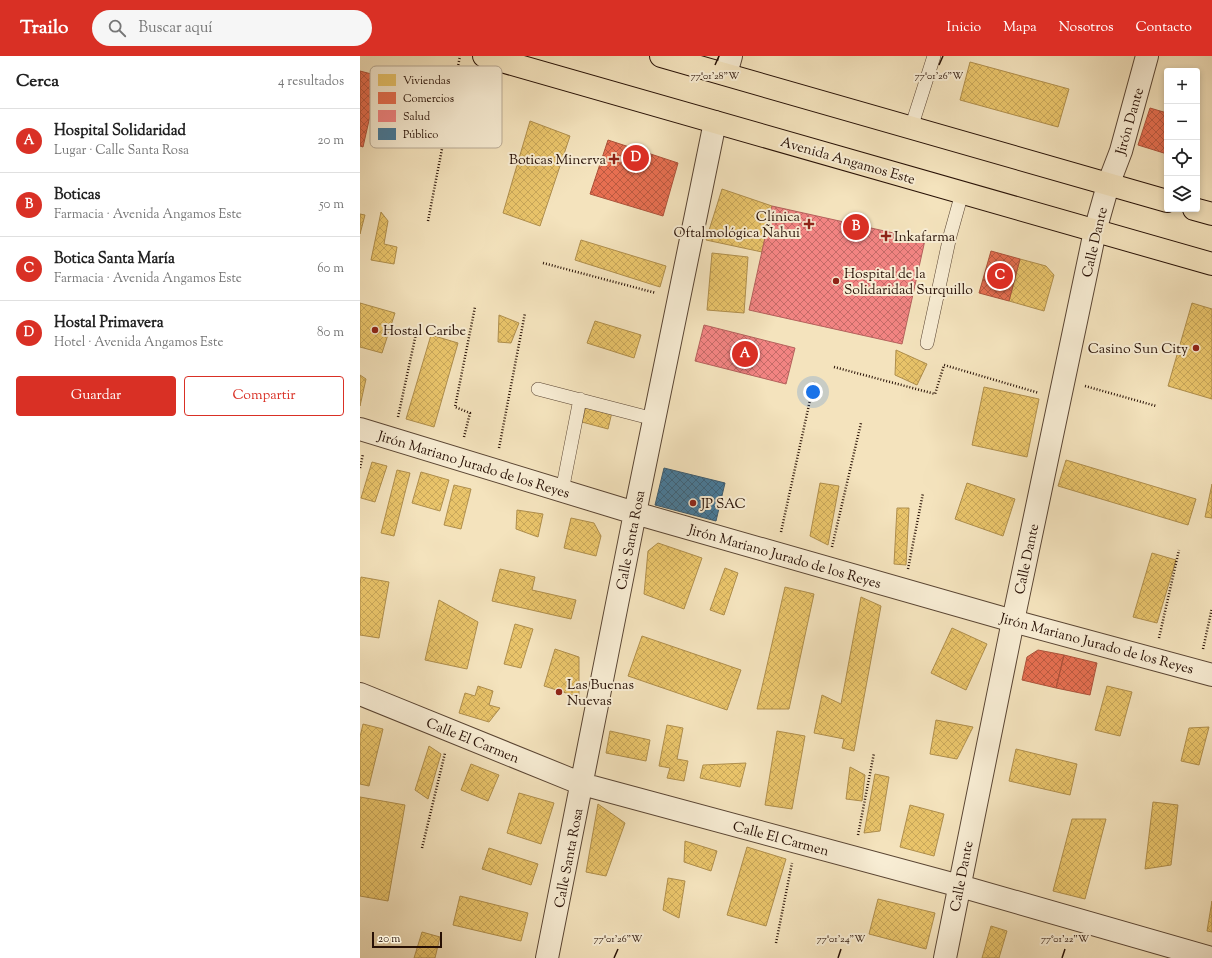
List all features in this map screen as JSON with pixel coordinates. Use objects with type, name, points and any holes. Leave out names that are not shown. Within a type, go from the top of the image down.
[{"type":"main road","name":"Avenida Angamos Este","points":[[484,56],[1212,264]]},
{"type":"main road","points":[[660,56],[728,65],[912,128],[1164,200]]},
{"type":"main road","points":[[1200,211],[1212,214]]},
{"type":"street","name":"Jirón Dante","points":[[1108,185],[1121,151],[1147,56]]},
{"type":"street","name":"Calle Santa Rosa","points":[[547,958],[678,299],[715,122]]},
{"type":"street","name":"Calle Dante","points":[[945,958],[1013,621],[1095,230],[1108,185]]},
{"type":"street","name":"Jirón Mariano Jurado de los Reyes","points":[[360,429],[635,513],[1013,621],[1205,673]]},
{"type":"street","name":"Calle El Carmen","points":[[360,694],[582,784],[960,886],[1211,958]]},
{"type":"lane","points":[[912,128],[934,56]]},
{"type":"lane","points":[[927,343],[950,236],[962,193]]},
{"type":"lane","points":[[538,389],[654,419]]},
{"type":"lane","points":[[562,491],[580,399]]},
{"type":"path","points":[[458,66],[460,56]]},
{"type":"path","points":[[428,221],[442,148]]},
{"type":"path","points":[[543,263],[678,299]]},
{"type":"path","points":[[459,459],[470,413],[455,407],[475,307]]},
{"type":"path","points":[[495,470],[512,388],[525,313]]},
{"type":"path","points":[[394,439],[416,330]]},
{"type":"path","points":[[834,367],[935,394],[944,365],[1062,390],[1156,406]]},
{"type":"path","points":[[776,553],[814,382]]},
{"type":"path","points":[[827,568],[862,423]]},
{"type":"path","points":[[904,589],[923,492]]},
{"type":"path","points":[[1154,659],[1179,550]]},
{"type":"path","points":[[1205,673],[1212,608]]},
{"type":"path","points":[[422,848],[450,731]]},
{"type":"path","points":[[854,858],[874,753]]},
{"type":"path","points":[[776,943],[796,842]]},
{"type":"building: Viviendas","points":[[970,62],[1069,89],[1058,127],[960,100]]},
{"type":"building: Viviendas","points":[[530,121],[570,136],[540,226],[503,213]]},
{"type":"building: Viviendas","points":[[722,189],[772,206],[762,252],[706,240]]},
{"type":"building: Viviendas","points":[[381,212],[388,221],[384,244],[397,247],[394,264],[371,260]]},
{"type":"building: Viviendas","points":[[360,214],[365,215],[360,234]]},
{"type":"building: Viviendas","points":[[581,240],[666,266],[660,287],[575,260]]},
{"type":"building: Viviendas","points":[[712,253],[748,257],[744,313],[707,310]]},
{"type":"building: Viviendas","points":[[1020,259],[1046,266],[1054,275],[1044,311],[1009,301]]},
{"type":"building: Viviendas","name":"Hostal Caribe","points":[[360,303],[395,313],[382,353],[360,347]]},
{"type":"building: Viviendas","name":"Casino Sun City","points":[[1192,303],[1212,309],[1212,399],[1168,386]]},
{"type":"building: Viviendas","points":[[499,315],[519,323],[511,343],[498,342]]},
{"type":"building: Viviendas","points":[[595,321],[641,335],[634,358],[587,343]]},
{"type":"building: Viviendas","points":[[431,335],[458,343],[434,427],[406,419]]},
{"type":"building: Viviendas","points":[[896,350],[927,364],[917,385],[895,375]]},
{"type":"building: Viviendas","points":[[360,375],[366,379],[360,406]]},
{"type":"building: Viviendas","points":[[984,387],[1039,399],[1027,457],[972,445]]},
{"type":"building: Viviendas","points":[[586,406],[612,412],[608,429],[582,422]]},
{"type":"building: Viviendas","points":[[1066,460],[1196,499],[1188,525],[1058,486]]},
{"type":"building: Viviendas","points":[[372,462],[387,466],[375,502],[361,498]]},
{"type":"building: Viviendas","points":[[397,470],[410,473],[394,536],[381,533]]},
{"type":"building: Viviendas","points":[[421,472],[449,480],[440,511],[412,503]]},
{"type":"building: Viviendas","points":[[820,483],[839,486],[828,545],[810,536]]},
{"type":"building: Viviendas","points":[[967,483],[1015,499],[1003,536],[955,519]]},
{"type":"building: Viviendas","points":[[1212,484],[1212,518],[1205,517]]},
{"type":"building: Viviendas","points":[[454,485],[471,489],[461,529],[444,525]]},
{"type":"building: Viviendas","points":[[897,508],[909,508],[906,565],[894,564]]},
{"type":"building: Viviendas","points":[[517,510],[543,514],[538,537],[516,529]]},
{"type":"building: Viviendas","points":[[571,518],[594,523],[601,536],[596,556],[564,548]]},
{"type":"building: Viviendas","points":[[658,543],[702,558],[684,609],[644,594],[648,551]]},
{"type":"building: Viviendas","points":[[1152,553],[1176,560],[1157,623],[1133,617]]},
{"type":"building: Viviendas","points":[[725,568],[738,573],[724,615],[710,610]]},
{"type":"building: Viviendas","points":[[500,569],[535,577],[532,590],[576,600],[571,619],[492,601]]},
{"type":"building: Viviendas","points":[[361,577],[389,582],[379,638],[360,635]]},
{"type":"building: Viviendas","points":[[785,587],[814,594],[789,709],[757,709]]},
{"type":"building: Viviendas","points":[[861,597],[881,606],[854,751],[842,748],[844,739],[814,733],[822,695],[841,704]]},
{"type":"building: Viviendas","points":[[439,600],[478,622],[467,669],[425,660]]},
{"type":"building: Viviendas","points":[[515,624],[533,629],[521,668],[504,664]]},
{"type":"building: Viviendas","points":[[952,628],[987,644],[966,690],[931,673]]},
{"type":"building: Viviendas","points":[[642,636],[741,670],[727,710],[628,676]]},
{"type":"building: Viviendas","points":[[555,649],[579,657],[579,697],[544,686]]},
{"type":"building: Viviendas","points":[[478,686],[493,691],[489,705],[500,708],[489,722],[459,713],[465,693],[475,696]]},
{"type":"building: Viviendas","points":[[1107,686],[1132,692],[1120,736],[1095,730]]},
{"type":"building: Viviendas","points":[[936,720],[973,727],[957,759],[930,754]]},
{"type":"building: Viviendas","points":[[363,724],[383,729],[369,786],[360,784],[360,737]]},
{"type":"building: Viviendas","points":[[667,725],[683,728],[677,759],[688,761],[684,781],[667,778],[670,768],[659,766]]},
{"type":"building: Viviendas","points":[[1209,727],[1199,765],[1181,761],[1189,728]]},
{"type":"building: Viviendas","points":[[610,731],[650,740],[646,761],[606,753]]},
{"type":"building: Viviendas","points":[[777,731],[805,736],[792,809],[765,805]]},
{"type":"building: Viviendas","points":[[429,746],[441,754],[428,799],[415,790]]},
{"type":"building: Viviendas","points":[[1016,749],[1077,764],[1070,795],[1009,781]]},
{"type":"building: Viviendas","points":[[746,763],[740,787],[700,778],[703,765]]},
{"type":"building: Viviendas","points":[[471,764],[499,775],[488,801],[461,790]]},
{"type":"building: Viviendas","points":[[850,767],[865,775],[862,801],[846,799]]},
{"type":"building: Viviendas","points":[[875,774],[889,777],[880,831],[864,833]]},
{"type":"building: Viviendas","points":[[519,793],[554,803],[541,844],[507,833]]},
{"type":"building: Viviendas","points":[[360,797],[405,805],[388,901],[360,896]]},
{"type":"building: Viviendas","points":[[1153,802],[1178,805],[1171,865],[1145,869]]},
{"type":"building: Viviendas","points":[[598,804],[625,823],[606,876],[586,872]]},
{"type":"building: Viviendas","points":[[910,805],[944,814],[934,856],[900,847]]},
{"type":"building: Viviendas","points":[[1072,819],[1106,819],[1085,899],[1053,891]]},
{"type":"building: Viviendas","points":[[685,841],[717,851],[711,871],[684,862]]},
{"type":"building: Viviendas","points":[[747,847],[786,859],[766,926],[727,915]]},
{"type":"building: Viviendas","points":[[489,848],[538,864],[531,885],[482,869]]},
{"type":"building: Viviendas","points":[[668,878],[685,881],[679,918],[663,910]]},
{"type":"building: Viviendas","points":[[460,896],[528,913],[521,941],[453,925]]},
{"type":"building: Viviendas","points":[[878,899],[935,913],[926,949],[869,934]]},
{"type":"building: Viviendas","points":[[1212,901],[1212,932],[1207,931]]},
{"type":"building: Viviendas","points":[[991,926],[1007,931],[999,958],[982,958]]},
{"type":"building: Viviendas","points":[[422,932],[440,937],[435,958],[414,958]]},
{"type":"building: Comercios","points":[[360,71],[370,74],[370,116],[363,147],[360,146]]},
{"type":"building: Comercios","points":[[1150,108],[1164,112],[1164,153],[1138,145]]},
{"type":"building: Comercios","points":[[608,140],[678,163],[663,216],[590,194]]},
{"type":"building: Comercios","points":[[991,251],[1020,259],[1009,301],[979,293]]},
{"type":"building: Comercios","points":[[1038,650],[1064,655],[1056,688],[1022,680],[1027,657]]},
{"type":"building: Comercios","points":[[1064,655],[1097,663],[1090,695],[1056,688]]},
{"type":"building: Salud","name":"Hospital de la Solidaridad Surquillo","points":[[772,206],[925,240],[902,344],[749,310]]},
{"type":"building: Salud","points":[[704,325],[795,348],[786,384],[695,361]]},
{"type":"building: Público","points":[[664,468],[725,483],[716,521],[655,505]]},
{"type":"place","name":"Hostal Primavera","points":[[636,158]]},
{"type":"place","name":"Boticas Minerva","points":[[614,159]]},
{"type":"place","name":"Clínica Oftalmológica Ñahui","points":[[809,224]]},
{"type":"place","name":"Boticas","points":[[856,227]]},
{"type":"place","name":"Inkafarma","points":[[886,236]]},
{"type":"place","name":"Botica Santa María","points":[[1000,276]]},
{"type":"place","name":"Hospital de la Solidaridad Surquillo","points":[[836,281]]},
{"type":"place","name":"Hostal Caribe","points":[[375,330]]},
{"type":"place","name":"Casino Sun City","points":[[1196,348]]},
{"type":"place","name":"Hospital Solidaridad","points":[[745,354]]},
{"type":"place","name":"JP SAC","points":[[693,503]]},
{"type":"place","name":"Las Buenas Nuevas","points":[[559,692]]}]
